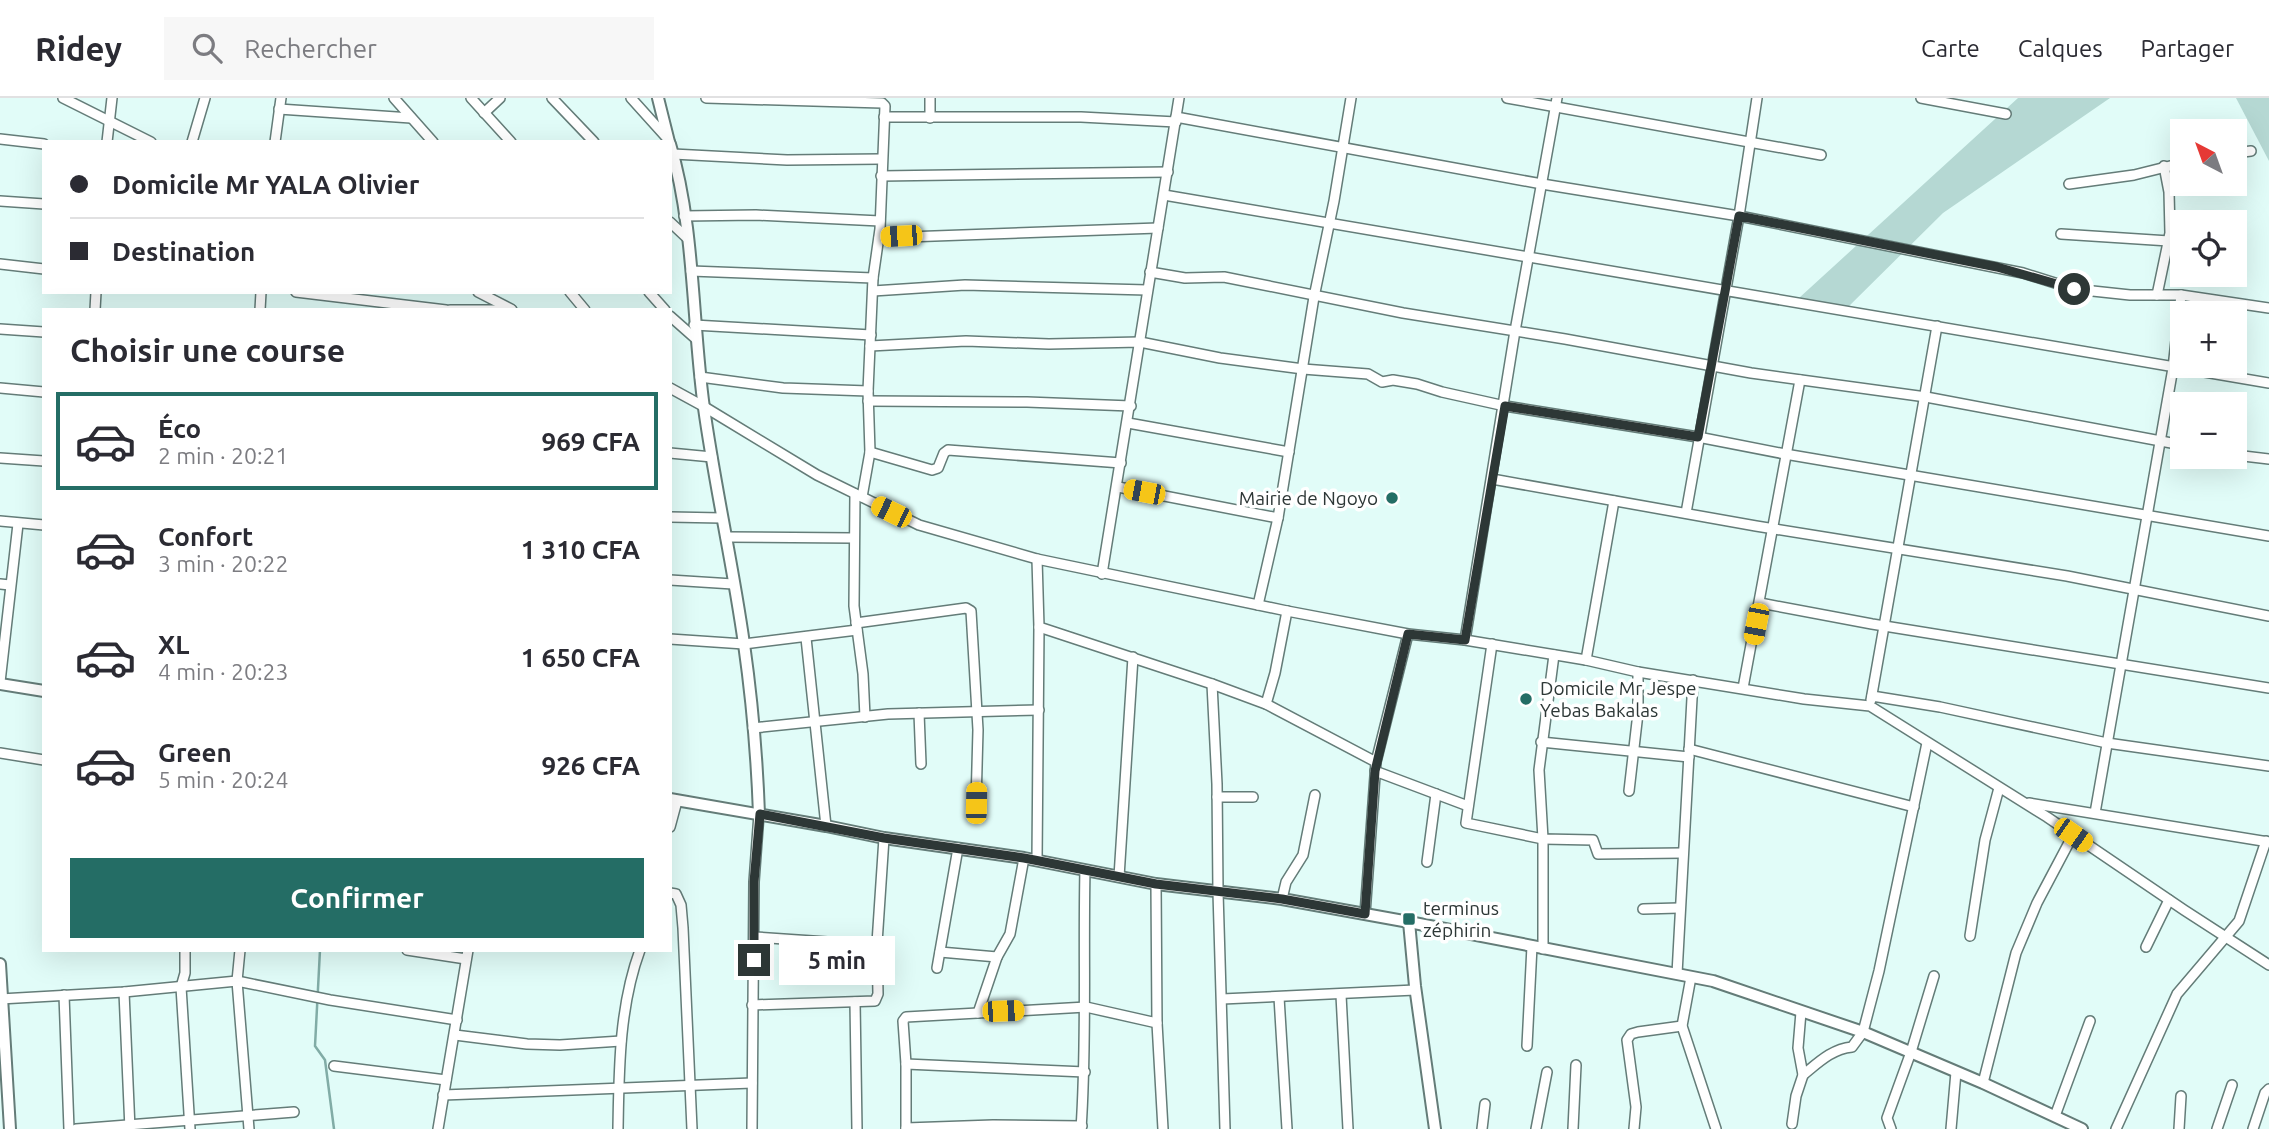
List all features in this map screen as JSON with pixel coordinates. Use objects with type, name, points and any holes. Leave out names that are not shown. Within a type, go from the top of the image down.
[{"type":"street","points":[[63,98],[147,140]]},
{"type":"street","points":[[107,140],[112,98]]},
{"type":"street","points":[[193,140],[205,98]]},
{"type":"street","points":[[275,140],[281,98]]},
{"type":"street","points":[[394,98],[431,140]]},
{"type":"street","points":[[471,98],[509,140]]},
{"type":"street","points":[[484,113],[500,98]]},
{"type":"street","points":[[552,98],[592,140]]},
{"type":"street","points":[[631,98],[666,140]]},
{"type":"street","points":[[658,98],[669,140]]},
{"type":"street","points":[[706,98],[882,103],[885,106],[879,238],[873,278],[870,340],[870,452],[858,496],[853,537],[856,626],[863,674],[865,716]]},
{"type":"street","points":[[930,98],[930,118]]},
{"type":"street","points":[[1102,574],[1180,98]]},
{"type":"street","points":[[1258,605],[1278,517],[1314,297],[1330,223],[1351,98]]},
{"type":"street","points":[[1507,98],[1556,103],[1821,155]]},
{"type":"street","points":[[1686,513],[1739,216],[1757,98]]},
{"type":"street","points":[[1921,98],[2006,114]]},
{"type":"street","points":[[1465,640],[1505,406],[1515,331],[1556,103]]},
{"type":"street","points":[[279,108],[411,118]]},
{"type":"street","points":[[884,117],[1176,119],[1739,216],[1997,267],[2074,289],[2111,294],[2181,295],[2269,308]]},
{"type":"street","points":[[0,139],[42,144]]},
{"type":"street","points":[[672,145],[787,160],[881,159]]},
{"type":"street","points":[[2247,151],[2251,150]]},
{"type":"street","points":[[672,155],[687,238],[704,406],[744,644],[753,728],[760,814],[754,882],[752,1129]]},
{"type":"street","points":[[2070,184],[2134,174],[2170,165]]},
{"type":"street","points":[[2157,295],[2169,241],[2169,192],[2164,166]]},
{"type":"street","points":[[881,176],[1168,172]]},
{"type":"street","points":[[1164,195],[1529,255],[2170,367]]},
{"type":"street","points":[[0,201],[42,204]]},
{"type":"street","points":[[684,216],[756,215],[880,221]]},
{"type":"street","points":[[672,224],[687,238]]},
{"type":"street","points":[[879,238],[1158,228]]},
{"type":"street","points":[[2061,234],[2169,241]]},
{"type":"street","points":[[0,264],[42,269]]},
{"type":"street","points":[[691,271],[873,278]]},
{"type":"street","points":[[1150,272],[1185,278],[1224,277],[1314,297],[1712,366],[1926,397],[2170,443]]},
{"type":"street","points":[[873,291],[965,285],[1147,290]]},
{"type":"street","points":[[313,294],[431,308]]},
{"type":"street","points":[[482,294],[508,308]]},
{"type":"street","points":[[572,294],[583,308]]},
{"type":"street","points":[[651,294],[663,308]]},
{"type":"street","points":[[2180,301],[2181,295]]},
{"type":"street","points":[[672,318],[696,339]]},
{"type":"street","points":[[694,325],[870,340],[1049,344],[1140,342],[1220,358],[1368,374],[1382,382],[1393,380],[1417,384],[1505,406],[2269,536]]},
{"type":"street","points":[[1871,701],[1937,326]]},
{"type":"street","points":[[0,329],[42,332]]},
{"type":"street","points":[[700,377],[868,396],[1130,406]]},
{"type":"street","points":[[2095,813],[2171,378]]},
{"type":"street","points":[[2237,378],[2269,383]]},
{"type":"street","points":[[1743,688],[1800,380]]},
{"type":"street","points":[[0,388],[42,392]]},
{"type":"street","points":[[672,389],[817,475],[919,525],[1037,559],[1408,634],[1554,654],[1638,672],[1804,699],[1940,707],[2107,743],[2269,766]]},
{"type":"street","points":[[1128,423],[1289,453]]},
{"type":"street","points":[[870,452],[932,470],[938,468],[948,450],[1121,463]]},
{"type":"street","points":[[672,453],[712,457]]},
{"type":"street","points":[[2247,456],[2269,459]]},
{"type":"street","points":[[0,458],[42,461]]},
{"type":"street","points":[[1492,479],[1773,529],[2067,576],[2269,616]]},
{"type":"street","points":[[1118,487],[1278,517]]},
{"type":"street","points":[[1586,660],[1614,501]]},
{"type":"street","points":[[672,517],[722,519]]},
{"type":"street","points":[[0,521],[42,525]]},
{"type":"street","points":[[19,524],[0,683],[42,691]]},
{"type":"street","points":[[726,537],[853,537]]},
{"type":"street","points":[[1037,559],[1037,860]]},
{"type":"street","points":[[672,580],[733,584]]},
{"type":"street","points":[[0,584],[10,585]]},
{"type":"street","points":[[1760,603],[2269,688]]},
{"type":"street","points":[[672,639],[744,644],[806,638],[856,626],[969,609],[972,613],[977,711],[976,803]]},
{"type":"street","points":[[1266,704],[1287,611]]},
{"type":"street","points":[[1039,627],[1266,704],[1375,766],[1468,806]]},
{"type":"street","points":[[1365,914],[1375,766],[1408,634]]},
{"type":"street","points":[[806,638],[826,826]]},
{"type":"street","points":[[1492,644],[1465,820],[1469,825],[1543,839],[1593,840],[1598,854],[1683,853]]},
{"type":"street","points":[[1527,1046],[1537,948],[1543,839],[1539,783],[1541,741],[1554,654]]},
{"type":"street","points":[[1119,877],[1133,657]]},
{"type":"street","points":[[1629,791],[1638,713],[1638,672]]},
{"type":"street","points":[[1677,974],[1693,680]]},
{"type":"street","points":[[1212,684],[1225,1129]]},
{"type":"street","points":[[1871,701],[1927,743],[2073,835],[2269,965]]},
{"type":"street","points":[[753,728],[865,716],[1039,710]]},
{"type":"street","points":[[919,713],[921,764]]},
{"type":"street","points":[[1541,741],[1634,752],[1689,753],[1914,807]]},
{"type":"street","points":[[1803,1075],[1830,1053],[1853,1047],[1863,1032],[1879,971],[1927,743]]},
{"type":"street","points":[[0,753],[42,760]]},
{"type":"street","points":[[1970,936],[1984,839],[1999,788]]},
{"type":"street","points":[[1427,862],[1436,794]]},
{"type":"street","points":[[1282,899],[1286,882],[1303,855],[1315,795]]},
{"type":"street","points":[[1217,797],[1253,797]]},
{"type":"street","points":[[673,800],[884,838],[1037,860],[1156,884],[1282,899],[1713,981],[1863,1032],[2082,1129]]},
{"type":"street","points":[[2022,802],[2268,841],[2239,921],[2176,994],[2116,1129]]},
{"type":"street","points":[[1983,1083],[2016,953],[2037,903],[2073,835]]},
{"type":"street","points":[[752,1005],[871,1002],[877,998],[877,943],[884,838]]},
{"type":"street","points":[[937,968],[958,848]]},
{"type":"street","points":[[978,1013],[998,957],[1010,934],[1024,858]]},
{"type":"street","points":[[1085,870],[1083,943],[1086,1007],[1082,1127],[993,1125],[906,1129],[906,1017],[1086,1007],[1157,1023]]},
{"type":"street","points":[[1156,884],[1157,1023],[1163,1129]]},
{"type":"street","points":[[672,894],[677,896],[682,911],[692,1129]]},
{"type":"street","points":[[2146,947],[2169,900]]},
{"type":"street","points":[[1643,909],[1679,908]]},
{"type":"street","points":[[1409,922],[1415,990],[1435,1129]]},
{"type":"street","points":[[755,937],[842,943]]},
{"type":"street","points":[[185,952],[185,973],[181,988],[190,1125]]},
{"type":"street","points":[[240,952],[237,981],[249,1129]]},
{"type":"street","points":[[431,952],[467,955],[438,1129]]},
{"type":"street","points":[[618,1129],[621,1041],[626,1005],[639,952]]},
{"type":"street","points":[[940,952],[998,957]]},
{"type":"street","points":[[0,964],[10,1129]]},
{"type":"street","points":[[1891,1129],[1887,1118],[1934,976]]},
{"type":"street","points":[[1691,977],[1682,1026],[1716,1129]]},
{"type":"street","points":[[1,999],[181,988],[237,981],[330,1000],[457,1020]]},
{"type":"street","points":[[1222,999],[1415,990]]},
{"type":"street","points":[[124,992],[130,1127]]},
{"type":"street","points":[[64,995],[69,1129]]},
{"type":"street","points":[[1341,995],[1348,1129]]},
{"type":"street","points":[[1279,997],[1287,1129]]},
{"type":"street","points":[[855,1002],[858,1129]]},
{"type":"street","points":[[1792,1124],[1796,1096],[1803,1075],[1798,1048],[1801,1012]]},
{"type":"street","points":[[2055,1116],[2090,1021]]},
{"type":"street","points":[[1634,1129],[1636,1107],[1627,1040],[1631,1034],[1637,1032],[1682,1026]]},
{"type":"street","points":[[455,1035],[527,1044],[621,1041]]},
{"type":"street","points":[[906,1064],[1085,1072]]},
{"type":"street","points":[[1573,1129],[1576,1065]]},
{"type":"street","points":[[334,1066],[446,1080]]},
{"type":"street","points":[[1536,1129],[1547,1072]]},
{"type":"street","points":[[1951,1129],[1956,1072]]},
{"type":"street","points":[[443,1095],[752,1083]]},
{"type":"street","points":[[2217,1129],[2232,1085]]},
{"type":"street","points":[[2253,1129],[2265,1093],[2269,1089]]},
{"type":"street","points":[[2179,1129],[2182,1096]]},
{"type":"street","points":[[1482,1129],[1485,1104]]},
{"type":"street","points":[[76,1129],[190,1125],[248,1115],[294,1112]]},
{"type":"shaded area","points":[[2018,98],[2110,98],[1943,213],[1843,312],[1799,298]]},
{"type":"shaded area","points":[[2236,98],[2269,98],[2269,161]]},
{"type":"waterway","points":[[320,952],[315,1046],[325,1060],[334,1129]]},
{"type":"place","name":"Mairie de Ngoyo","points":[[1392,498]]},
{"type":"place","name":"Domicile Mr Jespe Yebas Bakalas","points":[[1526,699]]},
{"type":"place","name":"terminus zéphirin","points":[[1409,919]]},
{"type":"route","points":[[754,960],[754,882],[760,814],[884,838],[1024,858],[1156,884],[1282,899],[1365,914],[1376,762],[1408,634],[1465,640],[1505,406],[1698,437],[1739,216],[1997,267],[2074,289]]}]
